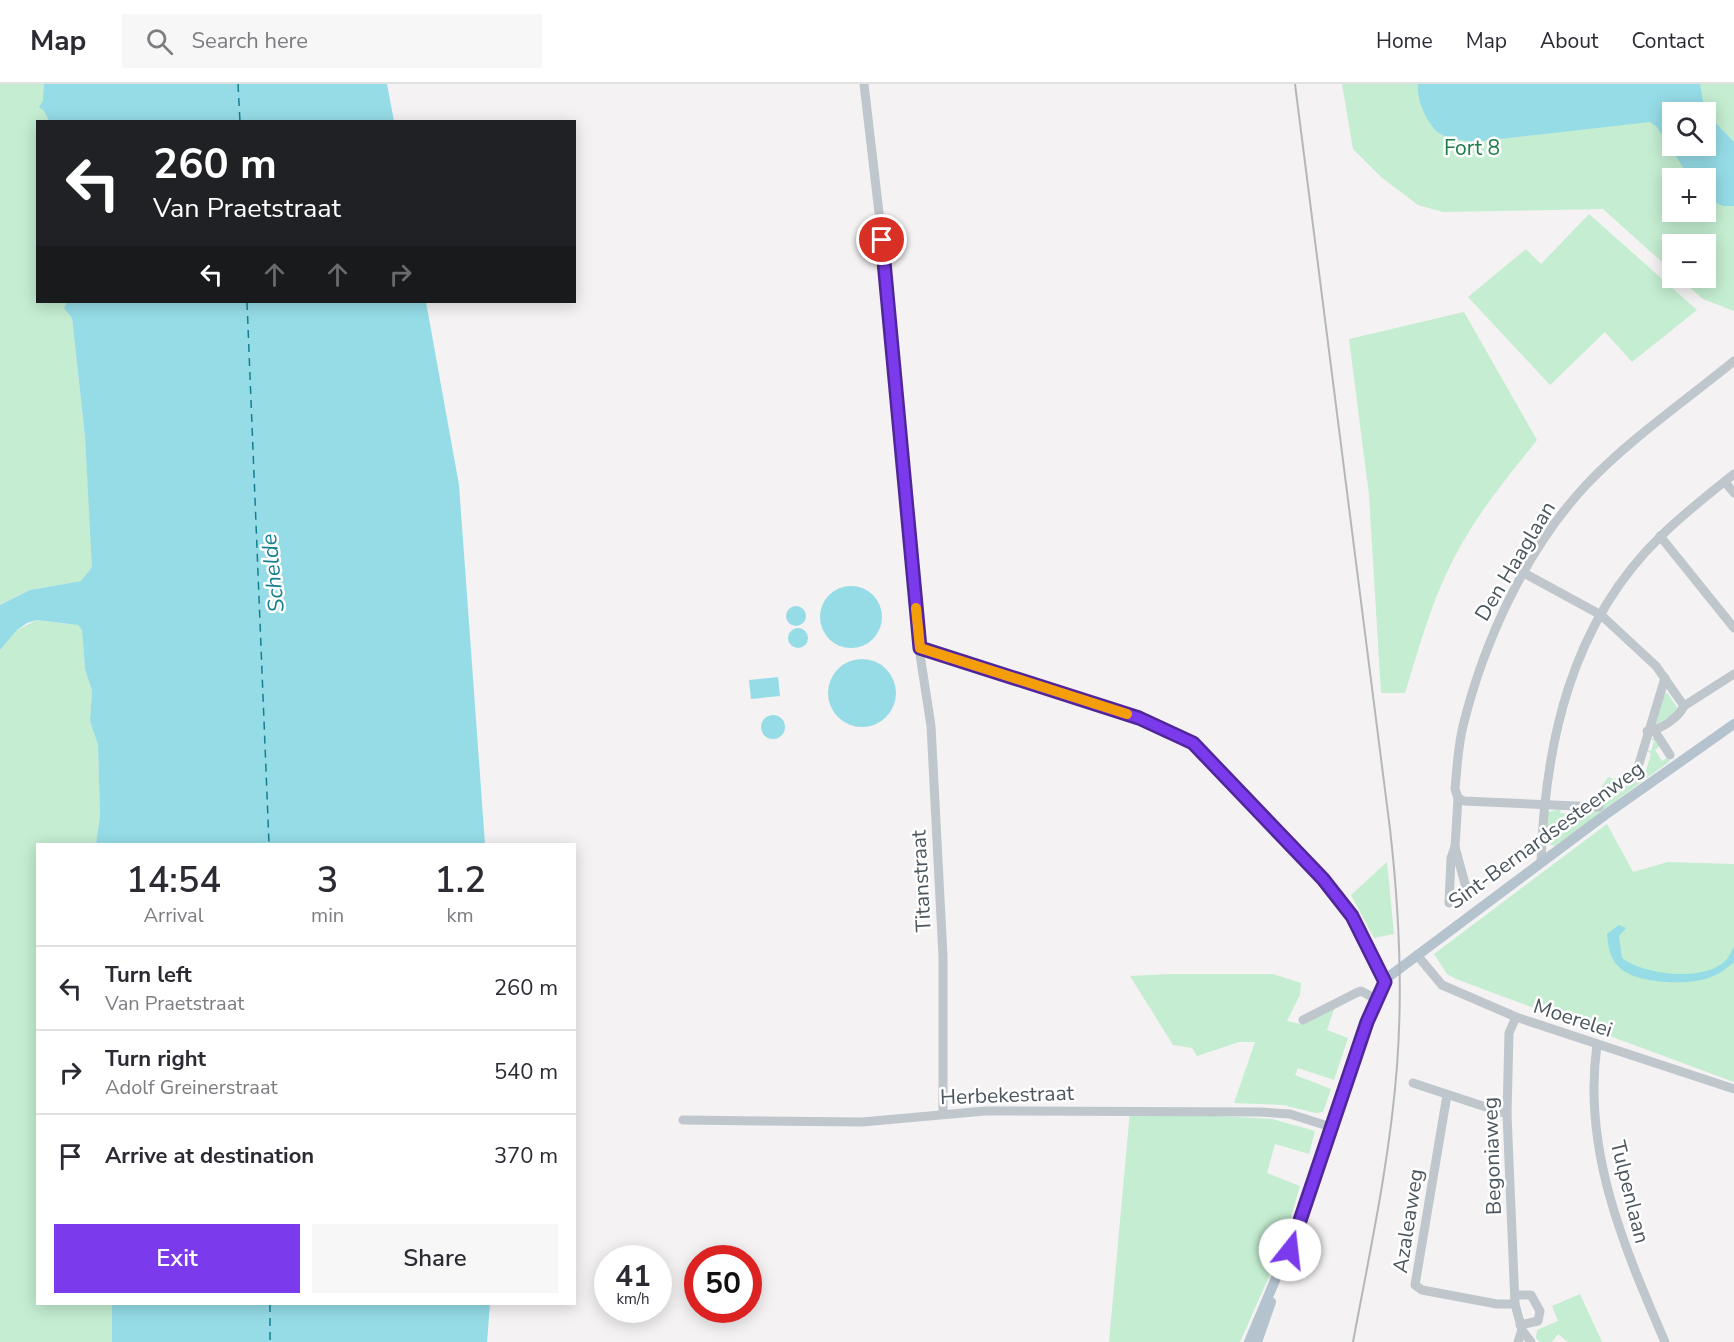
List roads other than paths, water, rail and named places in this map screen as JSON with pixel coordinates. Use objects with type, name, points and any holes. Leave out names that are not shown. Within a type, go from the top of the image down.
[{"type":"main road","name":"Sint-Bernardsesteenweg","points":[[1385,982],[1417,955],[1541,862],[1734,724]]},
{"type":"main road","points":[[1257,1342],[1376,999],[1385,982]]},
{"type":"main road","points":[[1249,1342],[1292,1239]]},
{"type":"street","name":"Titanstraat","points":[[864,84],[890,307],[920,648],[931,726],[943,956],[943,1114]]},
{"type":"street","name":"Den Haaglaan","points":[[1449,903],[1451,858],[1455,847],[1458,798],[1455,789],[1462,731],[1480,666],[1499,618],[1524,573],[1572,501],[1588,483],[1734,361]]},
{"type":"street","points":[[1541,862],[1543,806],[1554,734],[1564,696],[1601,615],[1636,564],[1660,536],[1734,474]]},
{"type":"street","points":[[1725,482],[1734,493]]},
{"type":"street","points":[[1660,536],[1734,628]]},
{"type":"street","points":[[1524,573],[1601,615],[1656,666],[1684,706]]},
{"type":"street","points":[[920,648],[1139,718],[1193,743],[1323,879],[1352,916],[1385,982]]},
{"type":"street","points":[[1651,731],[1680,714],[1684,706],[1734,674]]},
{"type":"street","points":[[1635,777],[1651,731],[1665,678]]},
{"type":"street","points":[[1651,731],[1670,755]]},
{"type":"street","points":[[1458,798],[1464,801],[1599,807]]},
{"type":"street","name":"Den Haaglaan","points":[[1455,847],[1465,884]]},
{"type":"street","name":"Moerelei","points":[[1417,955],[1442,985],[1516,1017],[1734,1089]]},
{"type":"street","points":[[1303,1020],[1356,993],[1361,992],[1376,999]]},
{"type":"street","name":"Begoniaweg","points":[[1516,1017],[1509,1032],[1507,1114],[1516,1299],[1521,1327]]},
{"type":"street","name":"Tulpenlaan","points":[[1597,1045],[1594,1098],[1606,1190],[1629,1259],[1665,1342]]},
{"type":"street","points":[[1413,1083],[1507,1114]]},
{"type":"street","name":"Azaleaweg","points":[[1447,1095],[1415,1285],[1422,1290],[1497,1304],[1516,1299]]},
{"type":"street","name":"Herbekestraat","points":[[682,1120],[862,1122],[985,1111],[1276,1113],[1331,1127]]},
{"type":"street","points":[[1516,1299],[1531,1295],[1540,1311],[1538,1322],[1521,1327]]},
{"type":"street","points":[[1518,1342],[1521,1327]]},
{"type":"street","points":[[1521,1327],[1531,1342]]},
{"type":"water","points":[[44,84],[387,84],[394,120],[48,120],[39,107],[43,101]]},
{"type":"water","points":[[1418,84],[1700,84],[1703,102],[1662,102],[1662,135],[1650,122],[1472,142],[1446,137],[1439,133],[1427,117]]},
{"type":"water","points":[[1716,123],[1734,142],[1734,206],[1723,206],[1716,203],[1716,168],[1683,168],[1676,156],[1716,156]]},
{"type":"water","name":"Schelde","points":[[66,303],[426,303],[459,485],[485,843],[96,843],[100,816],[98,745],[90,721],[92,691],[85,669],[82,630],[78,625],[37,620],[17,630],[0,650],[0,605],[30,590],[81,581],[92,567],[85,437],[72,318],[64,308]]},
{"type":"water","points":[[845,586],[857,586],[873,595],[880,605],[882,617],[880,629],[873,639],[857,648],[845,648],[834,643],[825,634],[820,623],[820,611],[825,600],[834,591]]},
{"type":"water","points":[[796,606],[803,609],[806,616],[803,623],[796,626],[789,623],[786,616],[789,609]]},
{"type":"water","points":[[798,628],[805,631],[808,638],[805,645],[798,648],[791,645],[788,638],[791,631]]},
{"type":"water","points":[[855,659],[869,659],[881,664],[891,674],[896,693],[891,712],[881,722],[869,727],[855,727],[843,722],[833,712],[828,700],[828,686],[833,674],[843,664]]},
{"type":"water","points":[[778,677],[780,696],[751,699],[749,680]]},
{"type":"water","points":[[773,715],[782,718],[785,727],[782,736],[773,739],[764,736],[761,727],[764,718]]},
{"type":"water","points":[[1619,925],[1626,928],[1619,936],[1622,958],[1645,969],[1675,974],[1705,971],[1718,967],[1727,959],[1734,946],[1734,962],[1717,974],[1690,982],[1664,982],[1638,977],[1620,968],[1610,952],[1607,934]]},
{"type":"water","points":[[112,1305],[490,1305],[487,1342],[112,1342]]},
{"type":"railway","points":[[1295,84],[1390,829],[1399,948],[1399,1036],[1390,1136],[1353,1342]]},
{"type":"park label","name":"Fort 8","points":[[1472,148]]}]
